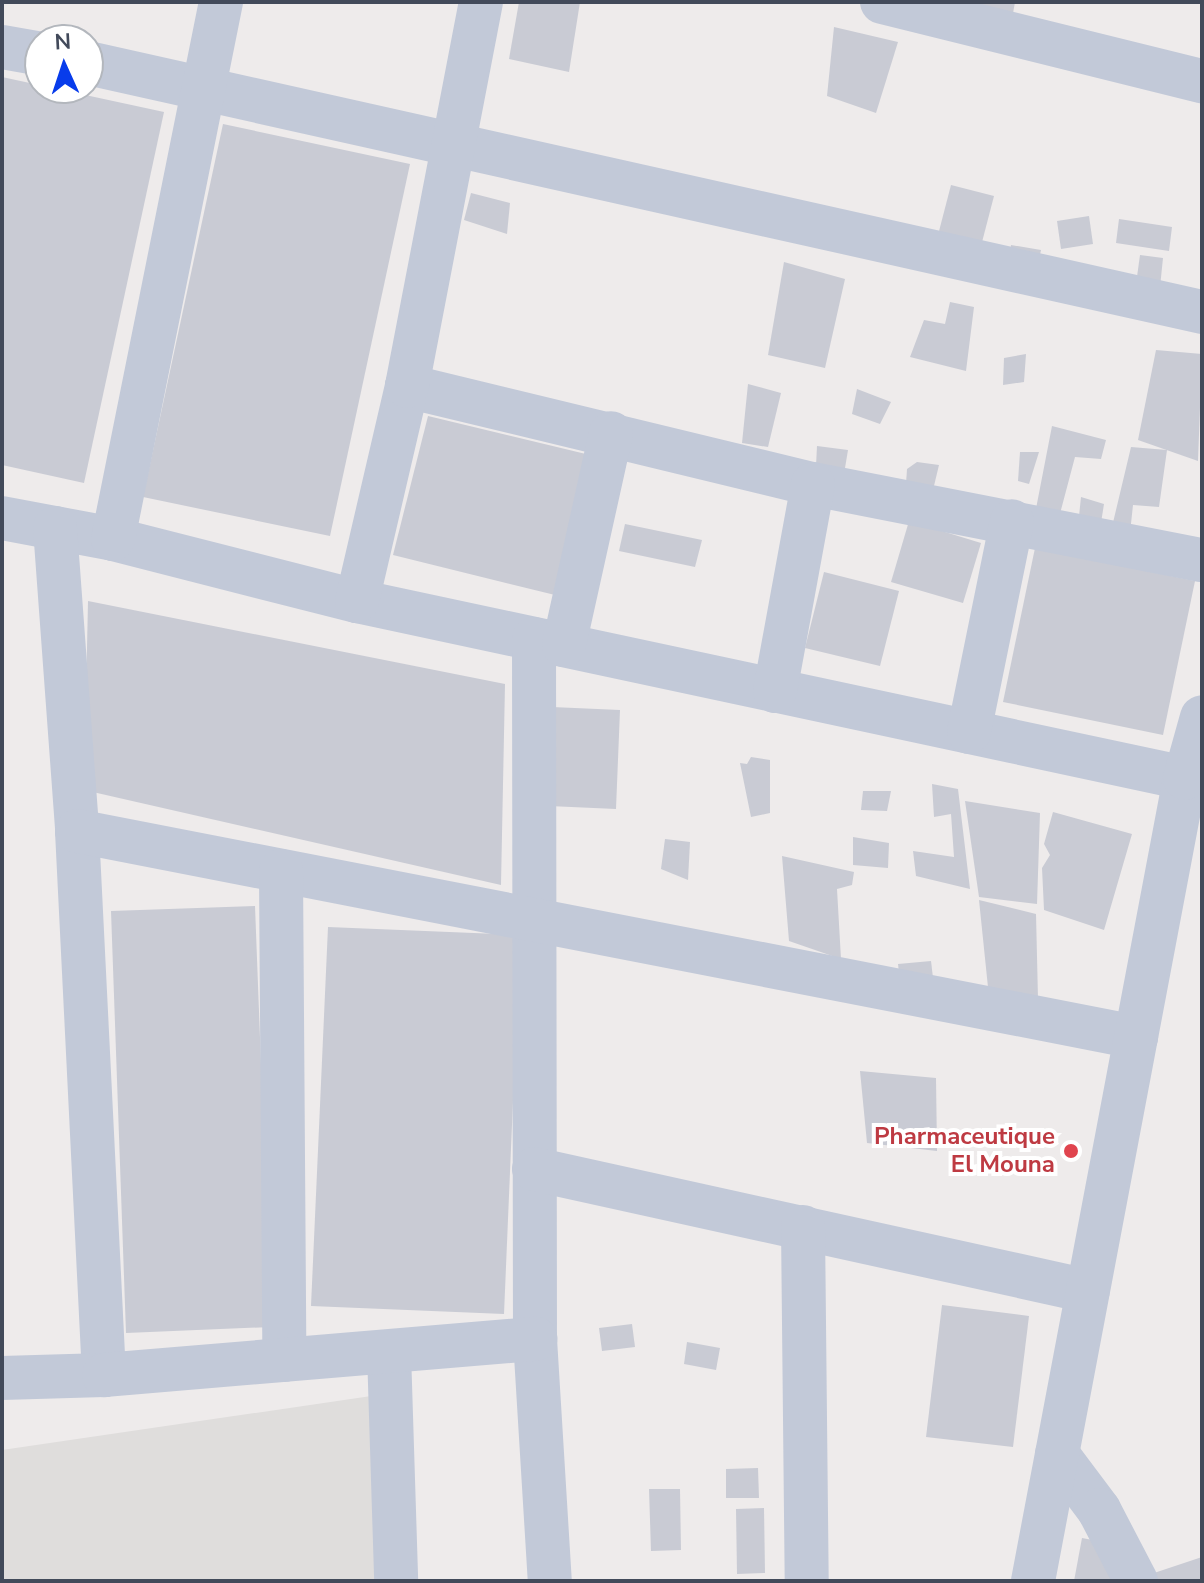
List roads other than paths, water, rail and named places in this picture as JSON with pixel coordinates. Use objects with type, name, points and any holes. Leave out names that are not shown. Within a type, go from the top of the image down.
[{"type":"street","points":[[113,539],[221,2]]},
{"type":"street","points":[[357,601],[407,386],[481,2]]},
{"type":"street","points":[[901,4],[1202,81]]},
{"type":"street","points":[[2,47],[24,51]]},
{"type":"street","points":[[104,66],[1202,312]]},
{"type":"street","points":[[407,386],[813,484],[1202,560]]},
{"type":"street","points":[[550,1581],[535,1339],[533,921],[549,642],[611,433]]},
{"type":"street","points":[[775,691],[813,484]]},
{"type":"street","points":[[2,518],[113,539],[357,601],[969,732],[1188,807]]},
{"type":"street","points":[[969,732],[1012,521]]},
{"type":"street","points":[[55,528],[77,831],[104,1375]]},
{"type":"street","points":[[1033,1581],[1136,1037],[1188,807],[1202,717]]},
{"type":"street","points":[[77,831],[1136,1037]]},
{"type":"street","points":[[281,871],[284,1360]]},
{"type":"street","points":[[534,1169],[1088,1291]]},
{"type":"street","points":[[803,1227],[807,1581]]},
{"type":"street","points":[[2,1378],[104,1375],[535,1339]]},
{"type":"street","points":[[389,1352],[396,1581]]},
{"type":"street","points":[[1057,1454],[1099,1510],[1136,1581]]},
{"type":"place","name":"Pharmaceutique El Mouna","points":[[1071,1151]]}]
